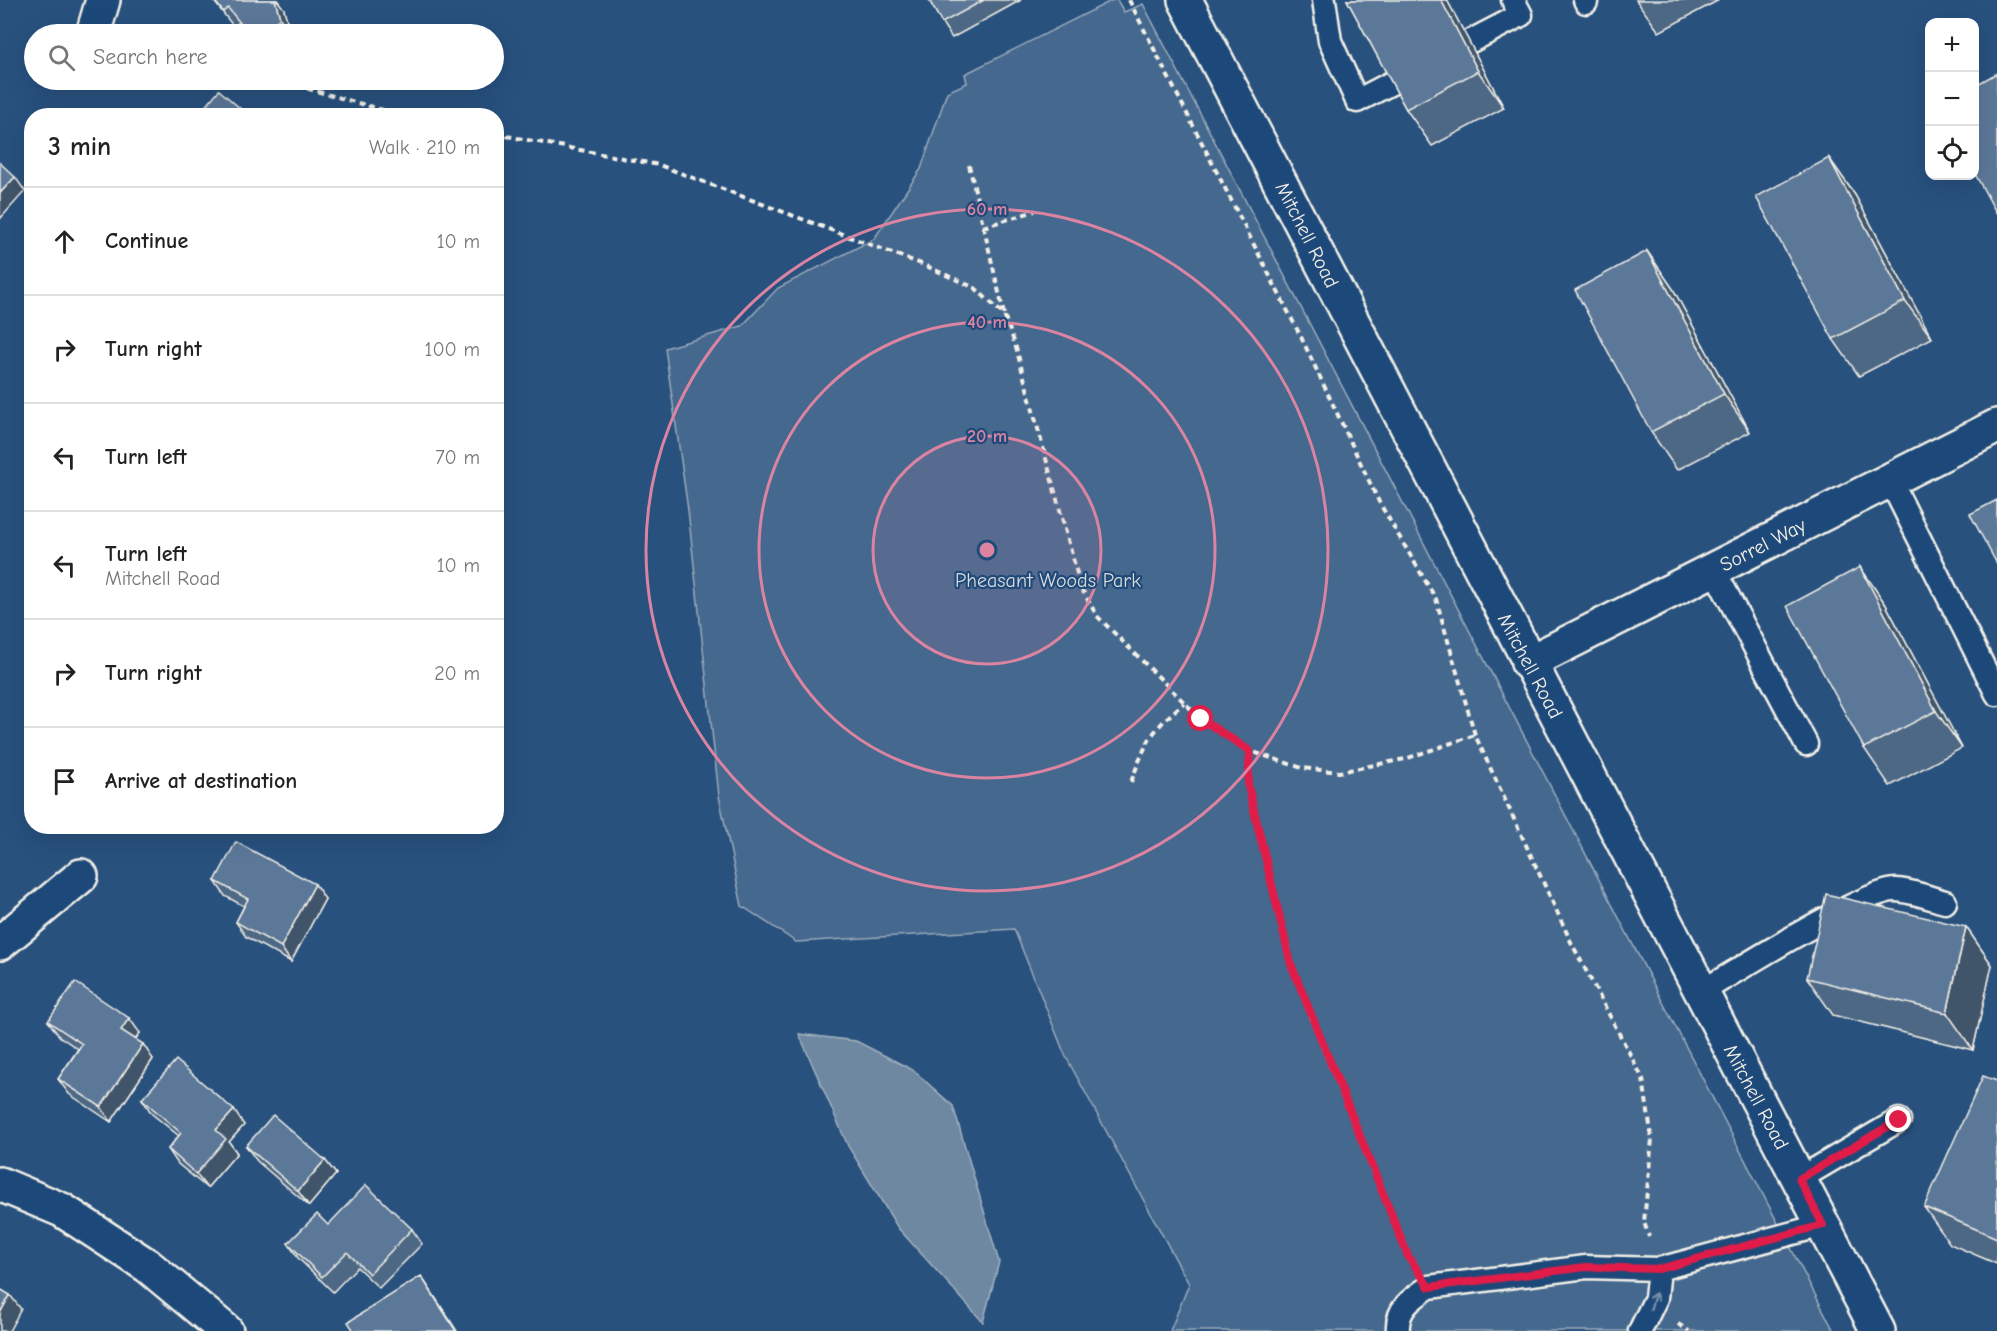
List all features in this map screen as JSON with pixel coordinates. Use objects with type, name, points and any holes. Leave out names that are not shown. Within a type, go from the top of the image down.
[{"type":"main road","points":[[96,24],[103,0]]},
{"type":"main road","name":"Mitchell Road","points":[[1185,0],[1528,663],[1878,1331]]},
{"type":"main road","name":"Sorrel Way","points":[[1528,663],[1997,426]]},
{"type":"main road","points":[[0,943],[81,876]]},
{"type":"main road","points":[[0,1184],[62,1210],[110,1241],[148,1266],[226,1331]]},
{"type":"lane","points":[[1324,0],[1330,41],[1357,101],[1397,81]]},
{"type":"lane","points":[[1469,42],[1521,15],[1513,0]]},
{"type":"lane","points":[[1890,480],[1997,694]]},
{"type":"lane","points":[[1714,570],[1806,744]]},
{"type":"lane","points":[[1701,992],[1843,911],[1882,892],[1896,890],[1945,902]]},
{"type":"lane","points":[[1799,1179],[1899,1120]]},
{"type":"lane","points":[[1398,1331],[1401,1313],[1410,1299],[1429,1287],[1586,1267],[1659,1269],[1823,1225]]},
{"type":"lane","points":[[1640,1331],[1656,1298],[1659,1269]]},
{"type":"path","points":[[1129,0],[1302,339],[1379,502],[1436,599],[1475,735],[1571,942],[1643,1078],[1652,1139],[1644,1222],[1659,1269]]},
{"type":"path","points":[[312,90],[376,108]]},
{"type":"path","points":[[504,136],[659,165],[924,266],[975,288],[1004,315]]},
{"type":"path","points":[[969,165],[1004,315],[1015,344],[1081,588],[1097,616],[1201,719],[1250,751],[1302,768],[1339,772],[1405,759],[1475,735]]},
{"type":"path","points":[[983,227],[1035,211]]},
{"type":"path","points":[[1131,782],[1147,741],[1159,724],[1184,703]]},
{"type":"path","points":[[1250,751],[1248,786],[1291,964],[1408,1256],[1429,1287]]},
{"type":"path","points":[[1676,1323],[1689,1331]]},
{"type":"green space","name":"Pheasant Woods Park","points":[[1117,0],[1124,12],[1143,4],[1834,1331],[1170,1331],[1189,1284],[1065,1055],[1014,929],[796,942],[742,906],[719,796],[688,510],[665,348],[742,326],[778,288],[874,239],[921,169],[947,92],[967,83],[965,74]]},
{"type":"shaded area","points":[[799,1034],[856,1041],[913,1070],[953,1106],[999,1262],[983,1322],[898,1228],[848,1146]]},
{"type":"building","points":[[214,0],[275,0],[280,18],[272,24],[241,24],[228,8],[223,12]]},
{"type":"building","points":[[929,0],[984,0],[942,23]]},
{"type":"building","points":[[1347,0],[1441,0],[1478,71],[1406,109]]},
{"type":"building","points":[[1997,73],[1997,214],[1978,180],[1979,83]]},
{"type":"building","points":[[219,90],[240,108],[204,108]]},
{"type":"building","points":[[1829,158],[1905,301],[1833,339],[1756,197]]},
{"type":"building","points":[[0,163],[15,177],[0,193]]},
{"type":"building","points":[[1647,251],[1724,394],[1651,432],[1575,290]]},
{"type":"building","points":[[1997,500],[1997,564],[1970,514]]},
{"type":"building","points":[[1860,567],[1936,711],[1864,748],[1787,606]]},
{"type":"building","points":[[236,842],[315,884],[281,947],[236,922],[248,899],[215,881]]},
{"type":"building","points":[[1826,894],[1966,927],[1947,1013],[1807,978]]},
{"type":"building","points":[[75,982],[129,1018],[121,1030],[143,1044],[101,1107],[58,1079],[82,1044],[48,1021]]},
{"type":"building","points":[[176,1060],[234,1110],[216,1130],[226,1139],[196,1174],[168,1149],[181,1133],[142,1099]]},
{"type":"building","points":[[1983,1076],[1997,1081],[1997,1238],[1924,1207]]},
{"type":"building","points":[[273,1115],[325,1160],[298,1191],[246,1146]]},
{"type":"building","points":[[366,1185],[412,1229],[369,1274],[347,1252],[322,1277],[288,1243],[317,1214],[328,1225]]},
{"type":"building","points":[[421,1276],[456,1331],[354,1331],[348,1322]]},
{"type":"building","points":[[0,1289],[10,1295],[0,1313]]},
{"type":"route","points":[[1201,719],[1250,751],[1248,786],[1291,964],[1324,1052],[1408,1256],[1429,1287],[1586,1267],[1659,1269],[1823,1225],[1799,1179],[1899,1120]]}]
